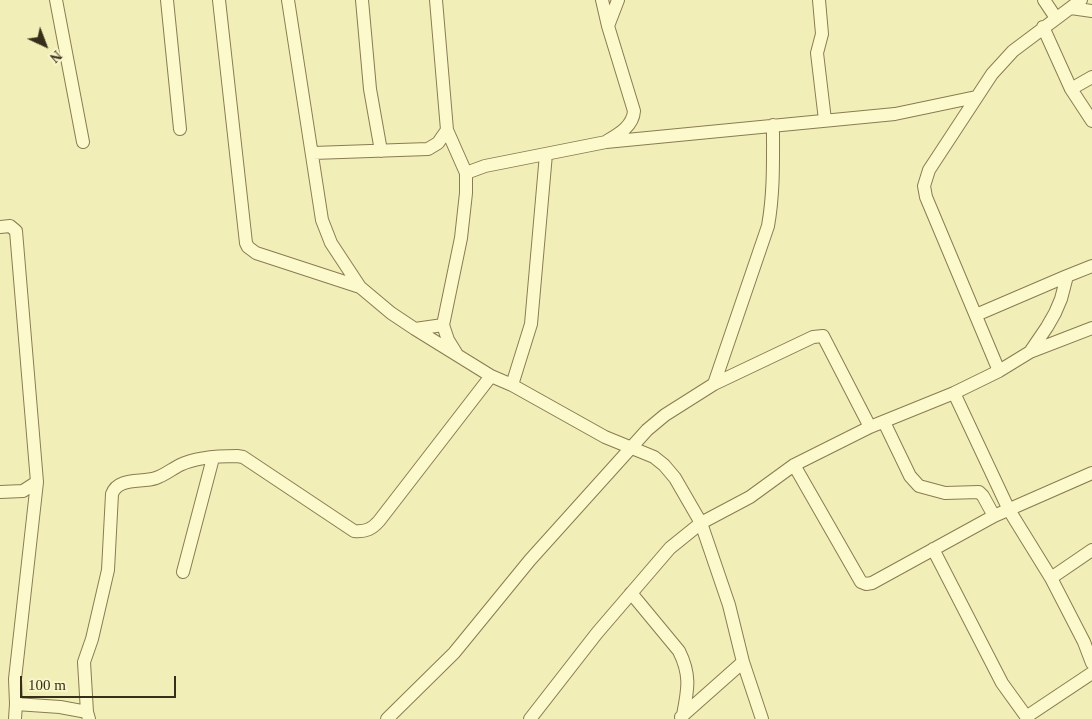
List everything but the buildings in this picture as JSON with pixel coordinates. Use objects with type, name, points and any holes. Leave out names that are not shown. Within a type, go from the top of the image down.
[{"type":"street","points":[[56,0],[83,142]]},
{"type":"street","points":[[167,0],[180,129]]},
{"type":"street","points":[[219,0],[248,247],[256,254],[360,287]]},
{"type":"street","points":[[288,0],[322,220],[331,243],[360,287],[415,330],[492,376],[512,385],[605,437],[654,457],[664,465],[701,523],[729,605],[762,719]]},
{"type":"street","points":[[362,0],[370,89],[381,150]]},
{"type":"street","points":[[436,0],[446,130],[466,173],[461,238],[444,325],[448,340],[456,354]]},
{"type":"street","points":[[602,0],[634,111],[631,122],[625,129],[606,142]]},
{"type":"street","points":[[608,26],[618,0]]},
{"type":"street","points":[[819,0],[822,34],[817,53],[825,120]]},
{"type":"street","points":[[1044,0],[1056,18]]},
{"type":"street","points":[[999,371],[926,197],[924,186],[929,170],[976,97],[992,74],[1013,51],[1076,4],[1092,11]]},
{"type":"street","points":[[1043,27],[1071,89],[1092,121]]},
{"type":"street","points":[[1071,89],[1092,76]]},
{"type":"street","points":[[466,173],[485,166],[606,142],[894,114],[976,97]]},
{"type":"street","points":[[714,384],[768,226],[774,183],[773,125]]},
{"type":"street","points":[[313,153],[428,149],[438,143],[446,130]]},
{"type":"street","points":[[512,385],[531,324],[546,154]]},
{"type":"street","points":[[0,227],[10,226],[16,231],[37,482],[19,646],[14,719]]},
{"type":"street","points":[[976,315],[1092,266]]},
{"type":"street","points":[[1030,352],[1055,313],[1064,292],[1067,276]]},
{"type":"street","points":[[415,330],[444,325]]},
{"type":"street","points":[[530,719],[597,633],[670,548],[701,523],[750,497],[794,466],[870,427],[954,393],[999,371],[1030,352],[1092,328]]},
{"type":"street","points":[[387,719],[454,652],[530,560],[647,430],[665,415],[714,384],[813,337],[823,336],[870,427]]},
{"type":"street","points":[[16,704],[60,707],[88,716],[84,662],[92,638],[108,570],[112,494],[114,489],[122,483],[156,478],[188,462],[230,456],[244,457],[354,531],[366,531],[373,528],[379,521],[492,376]]},
{"type":"street","points":[[954,393],[1009,510],[1088,640],[1092,662]]},
{"type":"street","points":[[884,422],[914,482],[927,489],[946,493],[979,492],[994,516]]},
{"type":"street","points":[[183,572],[213,458]]},
{"type":"street","points":[[794,466],[861,582],[866,584],[872,583],[994,516],[1092,473]]},
{"type":"street","points":[[0,492],[23,491],[37,482]]},
{"type":"street","points":[[23,491],[36,500]]},
{"type":"street","points":[[933,549],[1002,683],[1027,718],[1092,673]]},
{"type":"street","points":[[1051,578],[1092,550]]},
{"type":"street","points":[[631,593],[679,651],[684,662],[689,685],[681,717]]},
{"type":"street","points":[[681,717],[744,662]]}]
